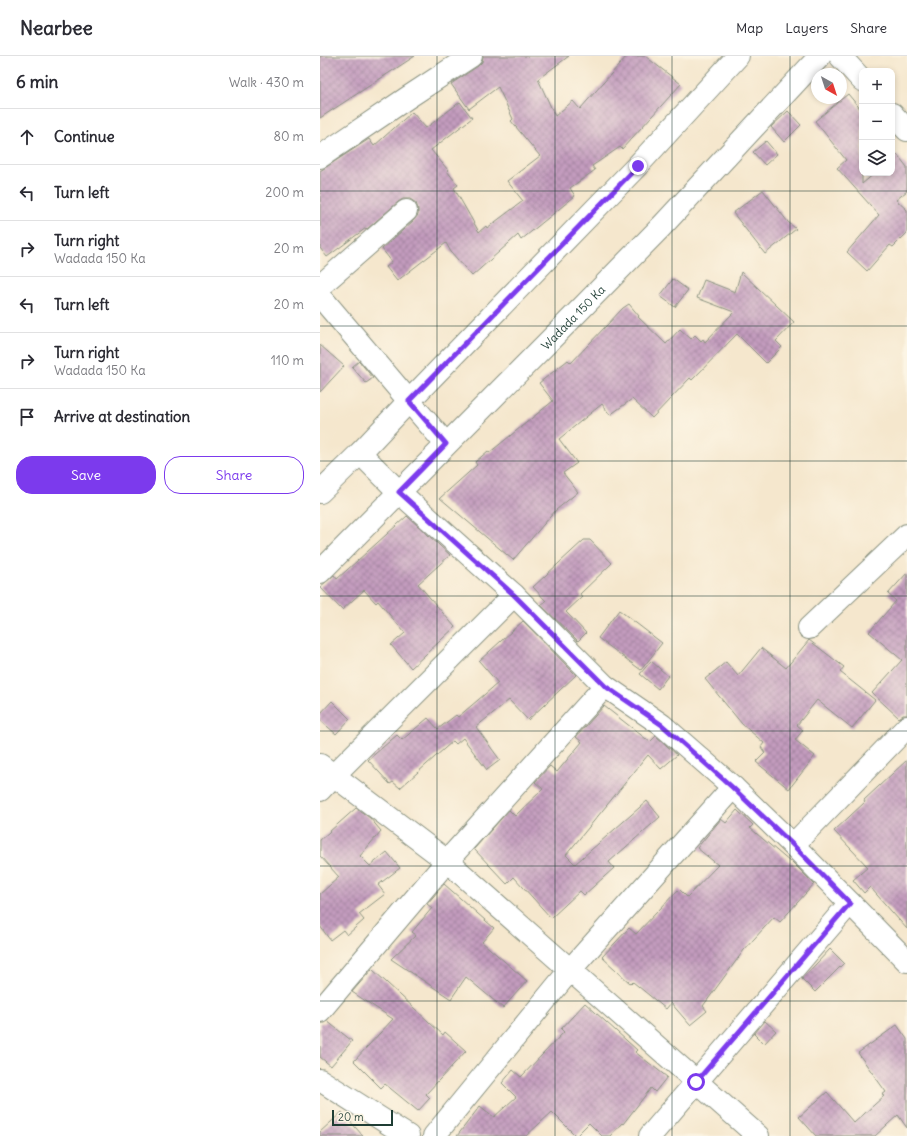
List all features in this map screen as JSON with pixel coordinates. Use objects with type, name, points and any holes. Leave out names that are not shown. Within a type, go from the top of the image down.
[{"type":"street","points":[[320,157],[471,56]]},
{"type":"street","points":[[320,492],[360,454],[409,401],[638,166],[738,56]]},
{"type":"street","name":"Wadada 150 Ka","points":[[320,572],[661,227],[820,56]]},
{"type":"street","points":[[840,56],[859,77]]},
{"type":"street","points":[[895,117],[907,130]]},
{"type":"street","points":[[320,286],[406,212]]},
{"type":"street","points":[[320,296],[446,444]]},
{"type":"street","points":[[360,454],[399,492],[514,595],[605,686],[662,725],[732,787],[793,845],[907,961]]},
{"type":"street","points":[[810,628],[907,534]]},
{"type":"street","points":[[514,595],[324,776],[447,861],[758,1136]]},
{"type":"street","points":[[320,1011],[447,861],[605,686]]},
{"type":"street","points":[[793,845],[907,727]]},
{"type":"street","points":[[434,1136],[570,970],[732,787]]},
{"type":"street","points":[[650,1136],[850,903]]},
{"type":"street","points":[[320,1080],[408,1136]]},
{"type":"building","points":[[320,56],[415,56],[320,118]]},
{"type":"building","points":[[483,56],[569,56],[538,79],[555,116],[573,101],[580,109],[627,56],[645,56],[681,84],[622,149],[620,147],[592,166],[595,170],[570,188],[575,196],[521,240],[518,235],[472,276],[451,252],[446,243],[397,281],[386,267],[392,262],[382,249],[418,215],[416,203],[410,199],[403,199],[398,202],[367,229],[366,228],[327,257],[320,248],[320,171],[369,139],[374,146],[412,112],[426,128],[460,102],[472,118],[431,150],[448,170],[447,171],[458,185],[454,188],[479,232],[486,226],[487,228],[523,201],[507,181],[540,156],[511,121],[513,119],[498,87],[469,109],[451,84],[478,66],[482,62]]},
{"type":"building","points":[[848,94],[859,107],[859,176],[862,176],[862,184],[871,176],[895,176],[895,156],[897,154],[907,167],[907,191],[896,200],[907,210],[907,233],[893,247],[890,245],[867,271],[847,252],[879,215],[837,168],[846,160],[815,121],[836,104],[847,104]]},
{"type":"building","points":[[788,111],[801,125],[784,142],[771,127]]},
{"type":"building","points":[[766,141],[777,154],[765,165],[753,152]]},
{"type":"building","points":[[763,190],[788,222],[796,229],[765,254],[733,213]]},
{"type":"building","points":[[741,272],[794,322],[776,341],[782,347],[766,363],[737,334],[692,380],[690,378],[652,418],[632,399],[610,415],[602,404],[559,439],[577,463],[563,473],[578,492],[556,510],[513,560],[440,498],[477,465],[475,462],[488,451],[489,453],[553,401],[539,383],[568,360],[571,363],[623,308],[629,304],[639,316],[638,317],[666,344],[680,329],[691,339],[695,335],[701,341],[703,339],[705,342],[734,312],[697,298],[704,280],[735,292]]},
{"type":"building","points":[[673,279],[688,290],[675,307],[660,296]]},
{"type":"building","points":[[320,345],[344,366],[320,392]]},
{"type":"building","points":[[359,361],[373,378],[366,383],[352,367]]},
{"type":"building","points":[[407,516],[450,555],[418,584],[455,627],[411,668],[391,645],[405,633],[378,601],[376,603],[364,590],[342,610],[320,587],[334,575],[337,579]]},
{"type":"building","points":[[584,540],[590,540],[612,563],[580,594],[582,597],[566,612],[586,633],[578,641],[541,605],[546,601],[533,587]]},
{"type":"building","points":[[907,573],[907,715],[903,715],[899,718],[872,693],[902,660],[869,632],[896,601],[888,594]]},
{"type":"building","points":[[619,610],[662,643],[641,670],[598,638]]},
{"type":"building","points":[[523,621],[576,675],[528,720],[509,700],[476,727],[500,760],[487,770],[463,738],[456,744],[453,741],[400,788],[393,782],[390,784],[368,760],[397,735],[402,740],[428,718],[438,729],[456,715],[458,717],[498,683],[479,661]]},
{"type":"building","points":[[809,640],[844,667],[840,672],[875,700],[852,728],[817,700],[797,725],[803,730],[795,740],[815,756],[789,789],[756,762],[765,753],[761,747],[764,743],[742,724],[705,679],[726,662],[738,676],[761,648],[786,668]]},
{"type":"building","points":[[651,661],[668,676],[658,689],[640,674]]},
{"type":"building","points":[[332,701],[350,719],[336,734],[320,720],[320,714]]},
{"type":"building","points":[[604,706],[650,742],[656,736],[677,755],[661,769],[648,755],[566,855],[575,864],[647,801],[660,817],[609,862],[614,868],[584,895],[580,891],[551,918],[514,877],[507,884],[474,849],[509,810],[515,816],[543,789],[535,782],[550,766],[557,772],[582,742],[576,737]]},
{"type":"building","points":[[907,760],[907,929],[870,887],[864,893],[853,880],[868,867],[834,831],[865,802],[864,800]]},
{"type":"building","points":[[356,808],[370,818],[381,831],[360,856],[370,866],[387,852],[400,868],[378,885],[385,894],[359,914],[364,920],[347,935],[343,930],[330,940],[320,926],[320,894],[339,877],[320,856],[320,840]]},
{"type":"building","points":[[737,810],[753,825],[750,828],[790,862],[791,861],[814,884],[780,922],[774,917],[744,950],[703,1006],[707,1011],[690,1025],[671,1003],[666,1009],[633,982],[631,984],[602,957],[629,928],[636,934],[679,889],[687,897],[718,865],[697,848],[721,819],[726,823]]},
{"type":"building","points":[[444,884],[494,928],[482,942],[527,981],[503,1008],[466,977],[451,999],[391,959],[416,935],[412,932],[432,908],[427,904]]},
{"type":"building","points":[[830,949],[844,963],[815,992],[802,979]]},
{"type":"building","points":[[372,969],[443,1035],[445,1032],[466,1051],[426,1094],[430,1098],[418,1111],[385,1084],[381,1088],[354,1061],[393,1019],[352,992]]},
{"type":"building","points":[[585,1003],[637,1050],[635,1052],[667,1077],[655,1092],[651,1088],[623,1124],[622,1123],[610,1136],[602,1136],[589,1123],[576,1136],[552,1112],[526,1136],[457,1136],[480,1106],[494,1117],[516,1097],[502,1083],[513,1070],[521,1077],[564,1032],[561,1029]]},
{"type":"building","points":[[327,1021],[352,1041],[331,1066],[320,1057],[320,1023]]},
{"type":"building","points":[[765,1021],[776,1031],[764,1044],[754,1034]]},
{"type":"building","points":[[897,1025],[907,1039],[907,1128],[898,1115],[875,1136],[816,1136],[799,1117],[827,1092],[854,1123],[884,1096],[882,1095],[886,1092],[858,1053]]},
{"type":"building","points":[[342,1112],[363,1136],[320,1136],[320,1132]]},
{"type":"route","points":[[638,166],[409,401],[446,444],[399,492],[514,595],[605,686],[662,725],[732,787],[793,845],[850,903],[696,1082]]}]
